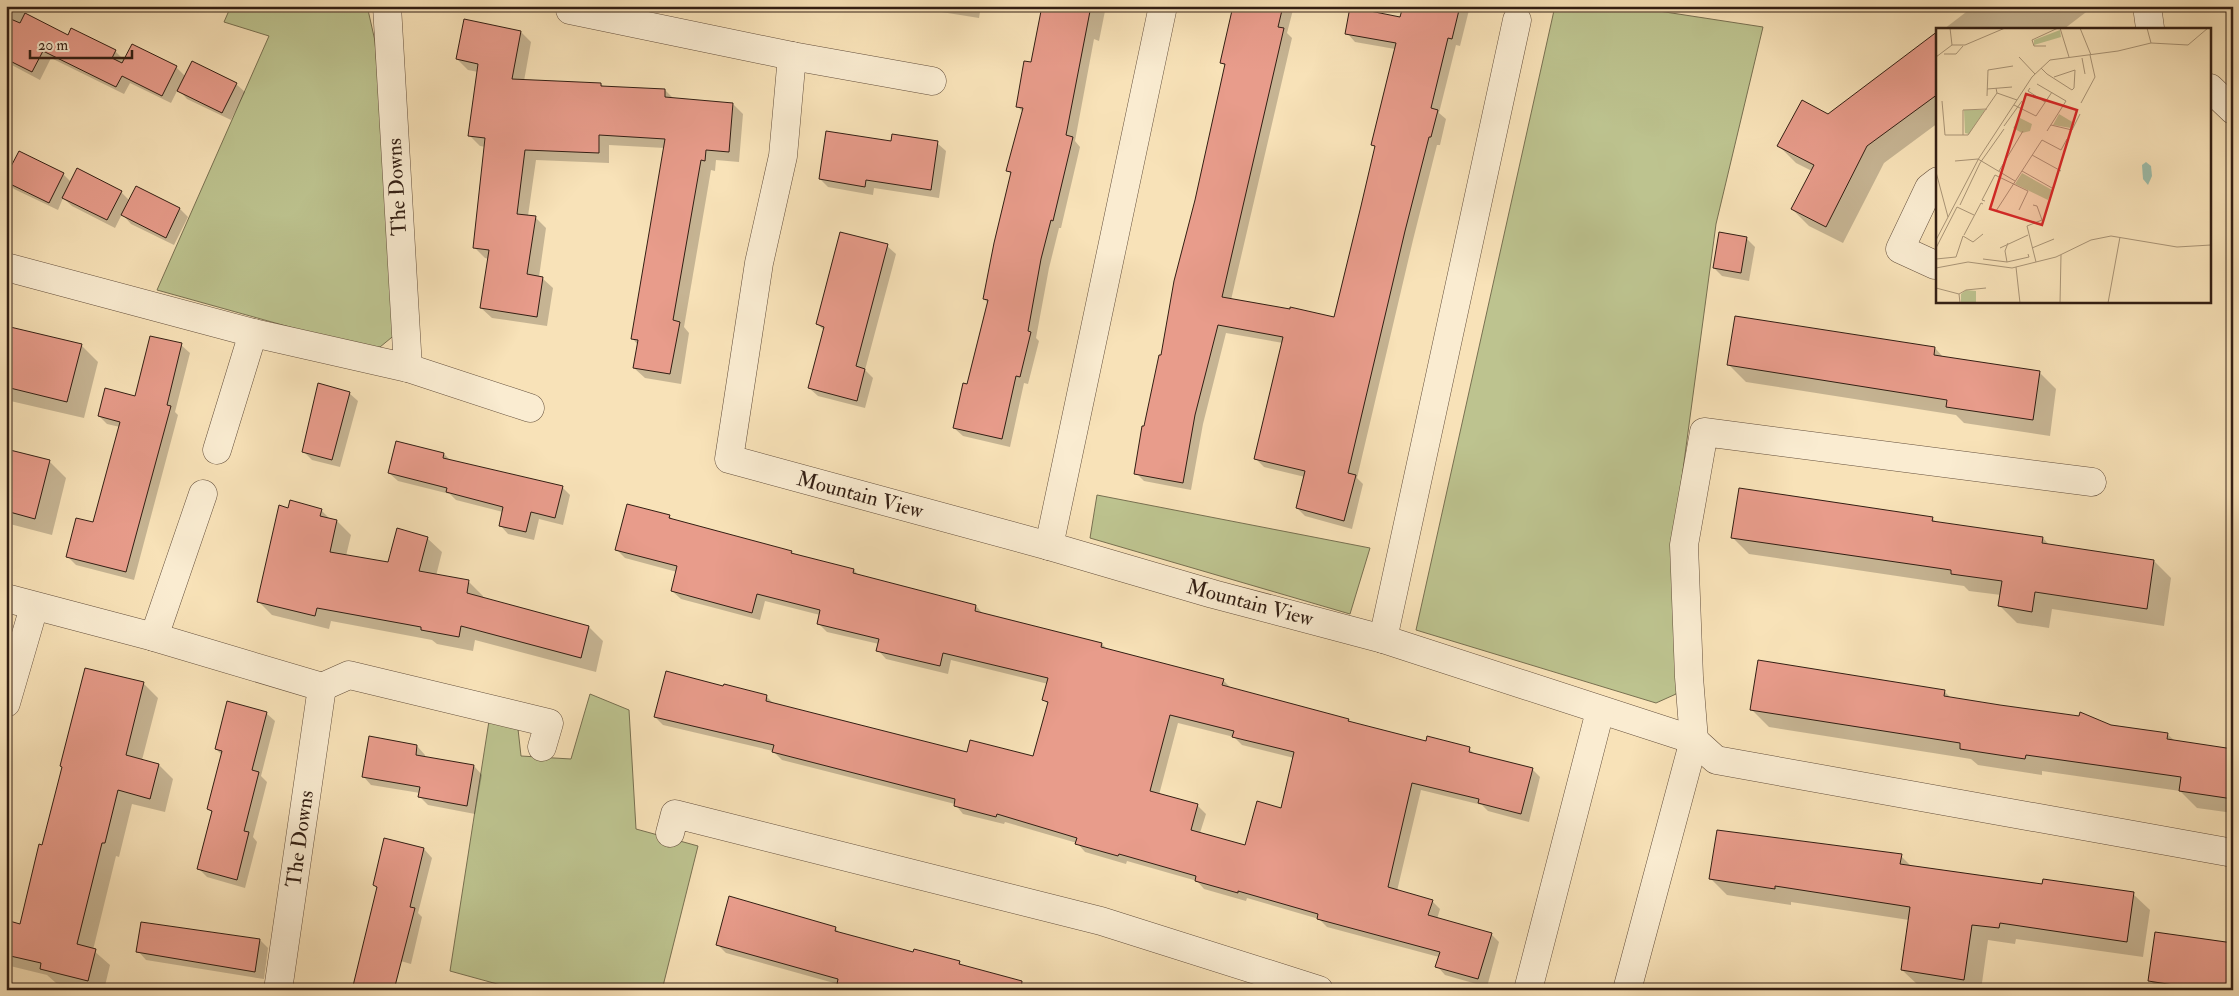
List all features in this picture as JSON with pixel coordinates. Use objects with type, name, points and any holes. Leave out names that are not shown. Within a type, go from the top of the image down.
[{"type":"street","name":"The Downs","points":[[387,6],[408,368]]},
{"type":"street","points":[[1049,546],[1163,6]]},
{"type":"street","points":[[570,10],[792,56],[932,81]]},
{"type":"street","points":[[1383,639],[1517,20]]},
{"type":"street","name":"Mountain View","points":[[792,56],[784,156],[759,263],[728,459],[1049,546],[1213,594],[1383,639],[1694,740]]},
{"type":"street","points":[[2212,90],[2233,110]]},
{"type":"street","points":[[1936,183],[1929,188],[1900,249],[1936,265]]},
{"type":"street","points":[[6,267],[253,333],[408,368],[530,408]]},
{"type":"street","points":[[217,450],[253,333]]},
{"type":"street","points":[[1627,990],[1694,740],[1688,677],[1684,545],[1704,432],[2092,482]]},
{"type":"street","points":[[154,637],[203,494]]},
{"type":"street","points":[[6,598],[34,607],[154,637],[322,688],[349,675],[549,723],[542,747]]},
{"type":"street","points":[[6,704],[34,607]]},
{"type":"street","name":"The Downs","points":[[278,990],[322,688]]},
{"type":"street","points":[[1528,990],[1600,711]]},
{"type":"street","points":[[1694,740],[1716,760],[2233,853]]},
{"type":"street","points":[[670,833],[675,814],[1101,921],[1319,990]]},
{"type":"green space","points":[[231,6],[364,6],[368,10],[375,41],[397,333],[380,347],[365,348],[157,290],[269,36],[224,22]]},
{"type":"green space","points":[[1555,6],[1626,6],[1763,27],[1716,224],[1673,544],[1681,681],[1676,694],[1656,703],[1416,630]]},
{"type":"green space","points":[[1097,495],[1370,548],[1350,614],[1090,538]]},
{"type":"green space","points":[[590,694],[629,710],[636,829],[698,846],[662,990],[519,990],[450,971],[489,721],[518,729],[521,756],[571,759]]},
{"type":"building","points":[[1042,6],[1091,6],[1066,135],[1073,137],[1053,221],[1051,220],[1041,259],[1028,331],[1031,332],[1020,377],[1016,376],[1002,439],[953,428],[963,383],[967,384],[988,300],[983,299],[1011,172],[1006,171],[1023,108],[1016,107],[1024,61],[1031,62]]},
{"type":"building","points":[[1233,6],[1283,6],[1278,27],[1284,28],[1222,297],[1290,309],[1290,307],[1334,317],[1375,146],[1371,145],[1396,43],[1345,34],[1350,7],[1400,17],[1403,6],[1460,6],[1452,39],[1448,38],[1431,108],[1438,110],[1431,137],[1429,137],[1405,231],[1348,473],[1356,475],[1344,521],[1296,508],[1305,471],[1254,459],[1283,337],[1218,325],[1195,415],[1183,483],[1134,474],[1142,426],[1144,426],[1159,355],[1161,355],[1174,281],[1195,200],[1225,64],[1220,63]]},
{"type":"building","points":[[25,13],[68,35],[71,28],[116,50],[112,58],[122,63],[132,44],[177,66],[162,96],[122,76],[116,87],[43,51],[32,72],[6,59],[6,17],[20,23]]},
{"type":"building","points":[[464,19],[521,31],[512,79],[601,83],[601,86],[665,89],[665,97],[733,103],[729,152],[706,150],[705,161],[701,160],[673,320],[680,322],[670,374],[633,368],[638,340],[631,339],[665,139],[599,135],[599,153],[525,150],[517,214],[536,216],[527,274],[543,277],[537,317],[480,308],[489,250],[473,248],[485,138],[468,136],[478,64],[456,59]]},
{"type":"building","points":[[1936,33],[1936,95],[1867,146],[1826,227],[1791,209],[1814,165],[1777,146],[1802,100],[1828,114]]},
{"type":"building","points":[[192,61],[237,83],[222,113],[177,91]]},
{"type":"building","points":[[826,131],[891,141],[892,134],[938,141],[931,190],[866,180],[865,187],[819,179]]},
{"type":"building","points":[[19,151],[64,173],[49,203],[6,182],[6,176]]},
{"type":"building","points":[[77,168],[122,191],[107,220],[62,198]]},
{"type":"building","points":[[136,186],[180,208],[166,238],[121,215]]},
{"type":"building","points":[[840,232],[888,244],[856,366],[865,369],[857,401],[808,388],[824,327],[816,324]]},
{"type":"building","points":[[1719,232],[1747,237],[1741,273],[1713,268]]},
{"type":"building","points":[[1735,316],[1935,347],[1934,355],[2040,371],[2033,420],[1946,407],[1947,400],[1727,365]]},
{"type":"building","points":[[6,326],[82,344],[67,402],[6,387]]},
{"type":"building","points":[[150,336],[182,343],[167,405],[171,406],[126,572],[66,557],[76,518],[93,522],[120,422],[98,416],[105,388],[135,396]]},
{"type":"building","points":[[318,383],[350,392],[332,460],[302,452]]},
{"type":"building","points":[[396,441],[444,453],[443,458],[563,486],[555,518],[531,512],[526,532],[499,526],[503,507],[446,492],[447,488],[388,473]]},
{"type":"building","points":[[6,449],[50,460],[35,519],[6,511]]},
{"type":"building","points":[[1739,488],[1933,517],[1932,521],[2043,537],[2042,543],[2154,560],[2147,609],[2035,592],[2032,612],[1998,606],[2002,581],[1951,574],[1951,570],[1731,538]]},
{"type":"building","points":[[290,500],[322,509],[320,516],[337,520],[330,552],[388,562],[397,528],[428,537],[419,571],[469,580],[467,593],[589,626],[581,658],[461,626],[459,637],[421,630],[421,627],[317,608],[315,616],[257,602],[279,505],[288,508]]},
{"type":"building","points":[[627,504],[670,515],[669,518],[792,551],[791,553],[854,569],[853,573],[976,605],[975,611],[1102,643],[1101,647],[1224,679],[1222,685],[1426,741],[1427,736],[1470,747],[1469,752],[1533,768],[1521,814],[1478,803],[1479,799],[1412,783],[1388,887],[1433,900],[1428,915],[1492,933],[1478,979],[1435,967],[1440,952],[1317,919],[1318,914],[1195,881],[1196,876],[1119,854],[1118,856],[1075,844],[1077,838],[997,814],[996,817],[954,806],[955,799],[772,752],[774,745],[654,717],[666,671],[767,695],[766,701],[967,752],[970,740],[1033,756],[1048,702],[1042,700],[1048,678],[943,653],[940,666],[876,651],[879,639],[817,624],[820,610],[757,594],[752,613],[671,591],[677,566],[615,550]],"holes":[[[1170,715],[1234,731],[1232,737],[1294,752],[1281,808],[1257,801],[1245,845],[1191,830],[1198,804],[1150,791]]]},
{"type":"building","points":[[1758,660],[1945,690],[1944,696],[2079,716],[2080,712],[2111,725],[2168,733],[2167,739],[2233,749],[2233,799],[2179,791],[2181,777],[2026,755],[2025,759],[1960,749],[1960,743],[1750,710]]},
{"type":"building","points":[[85,668],[144,682],[126,755],[159,764],[150,799],[118,790],[105,843],[102,843],[77,944],[96,949],[88,981],[40,969],[41,963],[6,955],[6,920],[20,924],[39,844],[42,845],[62,767],[60,766]]},
{"type":"building","points":[[227,701],[267,712],[252,770],[259,772],[244,831],[249,832],[237,880],[197,869],[212,811],[207,809],[222,751],[215,749]]},
{"type":"building","points":[[369,736],[417,745],[416,755],[474,765],[467,806],[418,797],[420,787],[362,777]]},
{"type":"building","points":[[1717,830],[1902,854],[1900,864],[2042,884],[2043,879],[2134,892],[2127,942],[2000,923],[1999,928],[1972,925],[1964,980],[1901,970],[1910,907],[1775,886],[1775,889],[1709,879]]},
{"type":"building","points":[[384,838],[424,848],[410,907],[415,908],[394,990],[352,990],[377,887],[373,885]]},
{"type":"building","points":[[729,896],[836,927],[835,931],[913,952],[914,949],[960,961],[959,964],[1022,981],[1021,990],[860,990],[837,984],[838,979],[716,945]]},
{"type":"building","points":[[141,922],[260,939],[255,972],[136,952]]},
{"type":"building","points":[[2155,932],[2233,943],[2233,990],[2207,990],[2148,981]]}]
